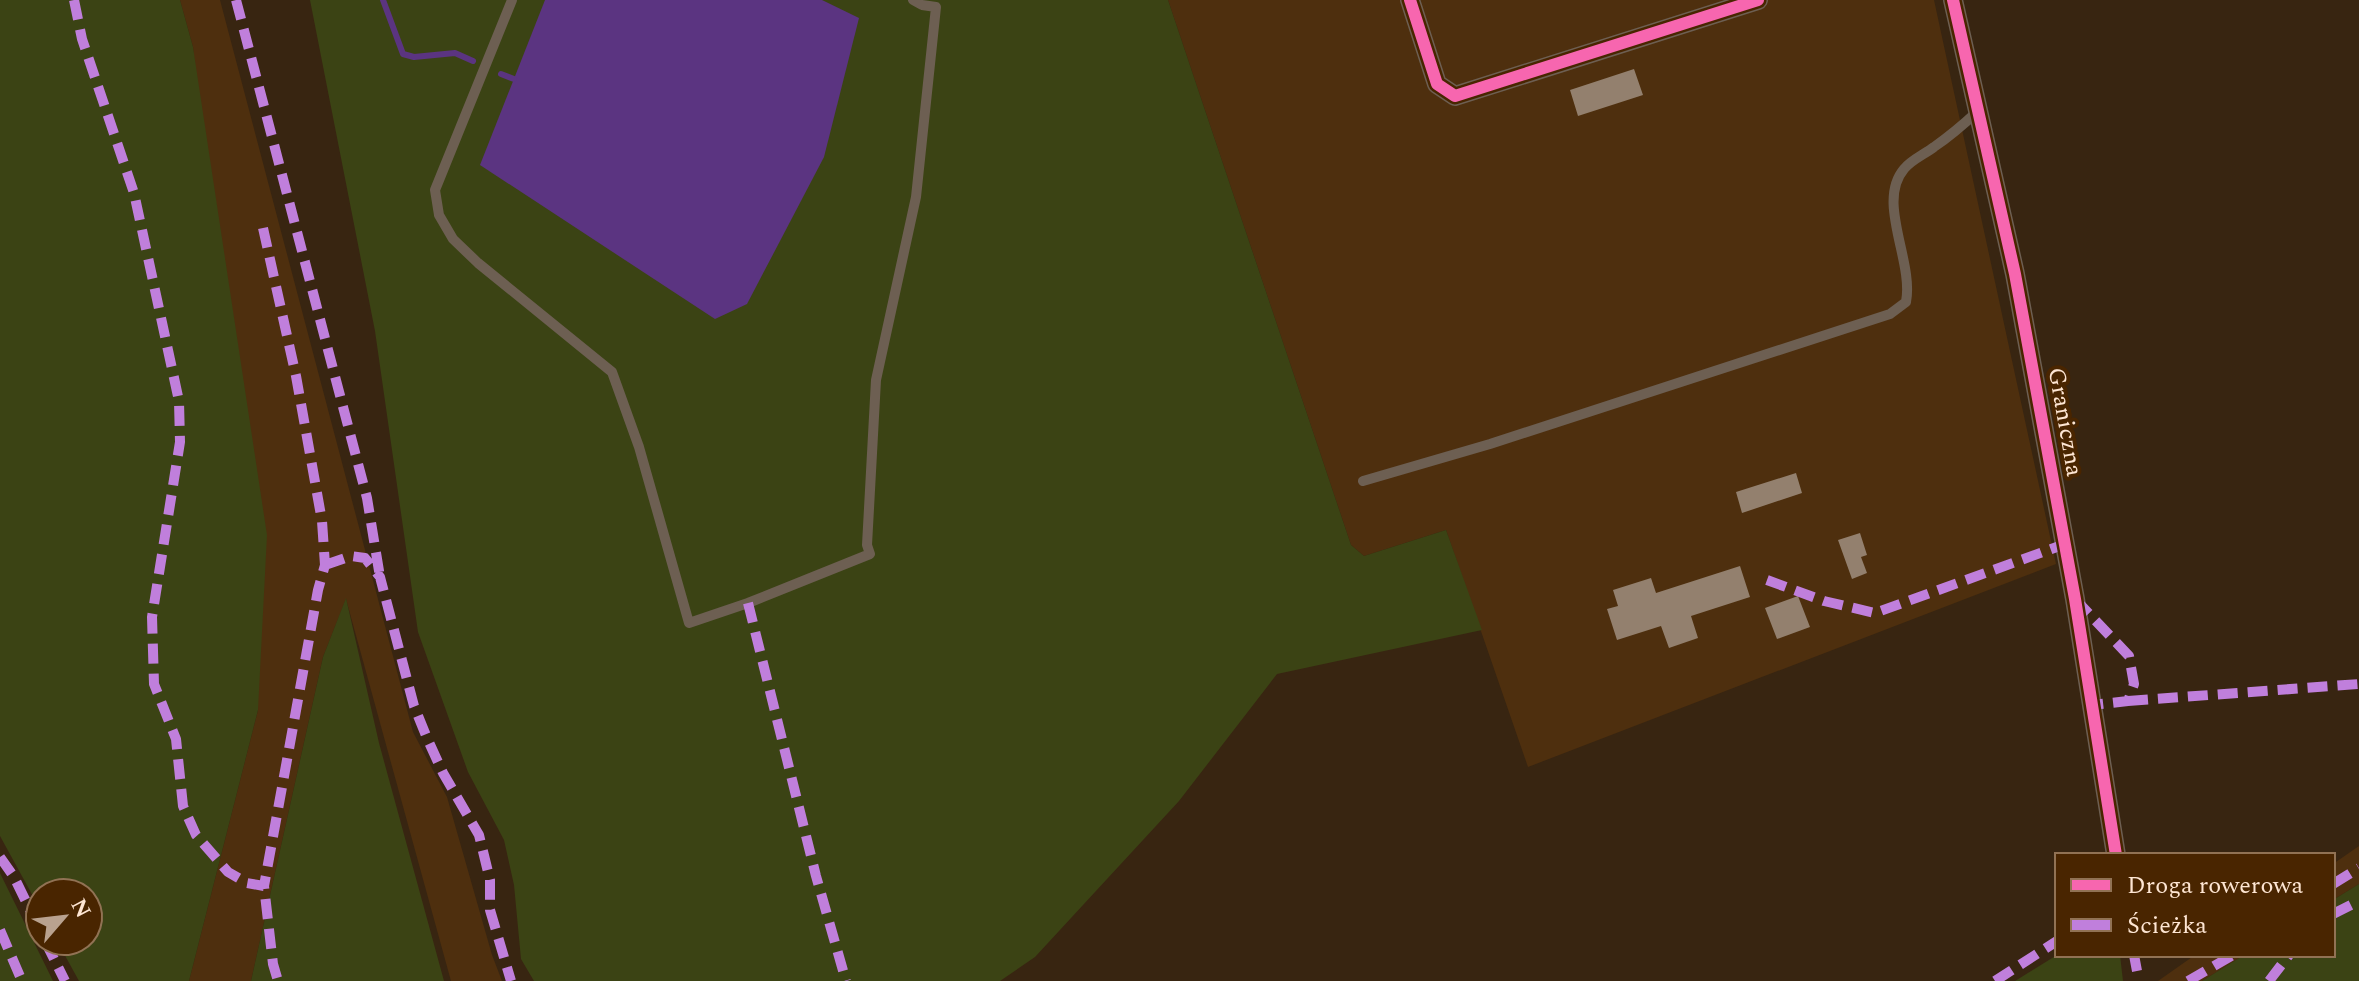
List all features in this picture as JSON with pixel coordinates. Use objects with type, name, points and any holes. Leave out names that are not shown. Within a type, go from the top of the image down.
[{"type":"street","points":[[1410,0],[1437,84],[1455,96],[1758,0]]},
{"type":"street","name":"Graniczna","points":[[1953,0],[2026,334],[2079,623],[2116,853]]},
{"type":"lane","points":[[512,0],[435,190],[439,215],[453,239],[478,263],[612,372],[639,447],[689,623],[870,554],[867,545],[876,380],[916,197],[936,7],[913,0]]},
{"type":"lane","points":[[1363,481],[1490,444],[1890,314],[1906,302],[1909,287],[1892,206],[1896,180],[1905,166],[1949,137],[1978,111]]},
{"type":"shaded area","points":[[180,0],[220,0],[413,732],[447,797],[502,981],[451,981],[346,599],[323,657],[251,981],[189,981],[258,710],[193,47]]},
{"type":"shaded area","points":[[545,0],[822,0],[859,18],[824,157],[747,304],[715,319],[480,165]]},
{"type":"shaded area","points":[[1168,0],[1934,0],[2056,564],[1528,767],[1446,530],[1364,556],[1351,545]]},
{"type":"shaded area","points":[[2359,846],[2359,884],[2335,899],[2335,863]]},
{"type":"shaded area","points":[[2192,957],[2241,957],[2202,981],[2158,981]]},
{"type":"green space","points":[[0,0],[180,0],[193,47],[267,535],[258,710],[189,981],[79,981],[66,957],[104,957],[104,877],[24,877],[24,880],[0,836]]},
{"type":"green space","points":[[310,0],[1168,0],[1351,545],[1364,556],[1446,530],[1482,630],[1277,674],[1179,801],[1035,957],[1000,981],[534,981],[521,959],[514,885],[504,840],[468,772],[418,632],[375,331]]},
{"type":"green space","points":[[346,598],[379,743],[444,981],[251,981],[323,657]]},
{"type":"green space","points":[[0,873],[24,922],[24,957],[41,957],[53,981],[0,981]]},
{"type":"green space","points":[[2359,884],[2359,981],[2202,981],[2241,957],[2335,957],[2335,899]]},
{"type":"green space","points":[[2055,956],[2120,957],[2123,981],[2015,981]]},
{"type":"building","points":[[1634,69],[1643,95],[1578,116],[1570,90]]},
{"type":"building","points":[[1796,473],[1802,493],[1742,513],[1736,492]]},
{"type":"building","points":[[1860,533],[1867,555],[1861,557],[1867,573],[1852,579],[1838,540]]},
{"type":"building","points":[[1740,566],[1750,597],[1691,616],[1698,638],[1669,648],[1661,626],[1617,640],[1607,609],[1618,606],[1613,590],[1651,578],[1656,593]]},
{"type":"building","points":[[1798,596],[1810,627],[1777,639],[1765,608]]},
{"type":"waterway","points":[[383,0],[403,54],[414,57],[455,53],[473,61]]},
{"type":"waterway","points":[[501,74],[514,79]]},
{"type":"marked path","points":[[74,0],[82,39],[134,193],[179,401],[180,442],[152,617],[154,684],[176,739],[183,806],[196,835],[228,872],[247,883],[264,886],[273,964],[278,981]]},
{"type":"marked path","points":[[236,0],[367,498],[380,577]]},
{"type":"marked path","points":[[263,228],[296,376],[322,521],[325,565],[264,886]]},
{"type":"marked path","points":[[1767,580],[1824,601],[1875,613],[2065,544]]},
{"type":"marked path","points":[[325,565],[351,556],[365,558],[380,577],[414,706],[443,773],[479,835],[490,880],[490,910],[511,981]]},
{"type":"marked path","points":[[2075,599],[2129,656],[2134,684],[2128,701],[2093,705]]},
{"type":"marked path","points":[[748,603],[816,876],[846,981]]},
{"type":"marked path","points":[[2128,701],[2359,684]]},
{"type":"marked path","points":[[0,857],[24,897]]},
{"type":"marked path","points":[[2335,883],[2359,868]]},
{"type":"marked path","points":[[2335,913],[2359,901]]},
{"type":"marked path","points":[[0,930],[22,981]]},
{"type":"marked path","points":[[1995,981],[2055,942]]},
{"type":"marked path","points":[[53,957],[65,981]]},
{"type":"marked path","points":[[2134,957],[2137,971]]},
{"type":"marked path","points":[[2188,981],[2230,957]]},
{"type":"marked path","points":[[2269,981],[2287,957]]},
{"type":"cycle path","points":[[1410,0],[1437,84],[1455,96],[1758,0]]},
{"type":"cycle path","points":[[1953,0],[2015,274],[2075,599],[2116,853]]}]
